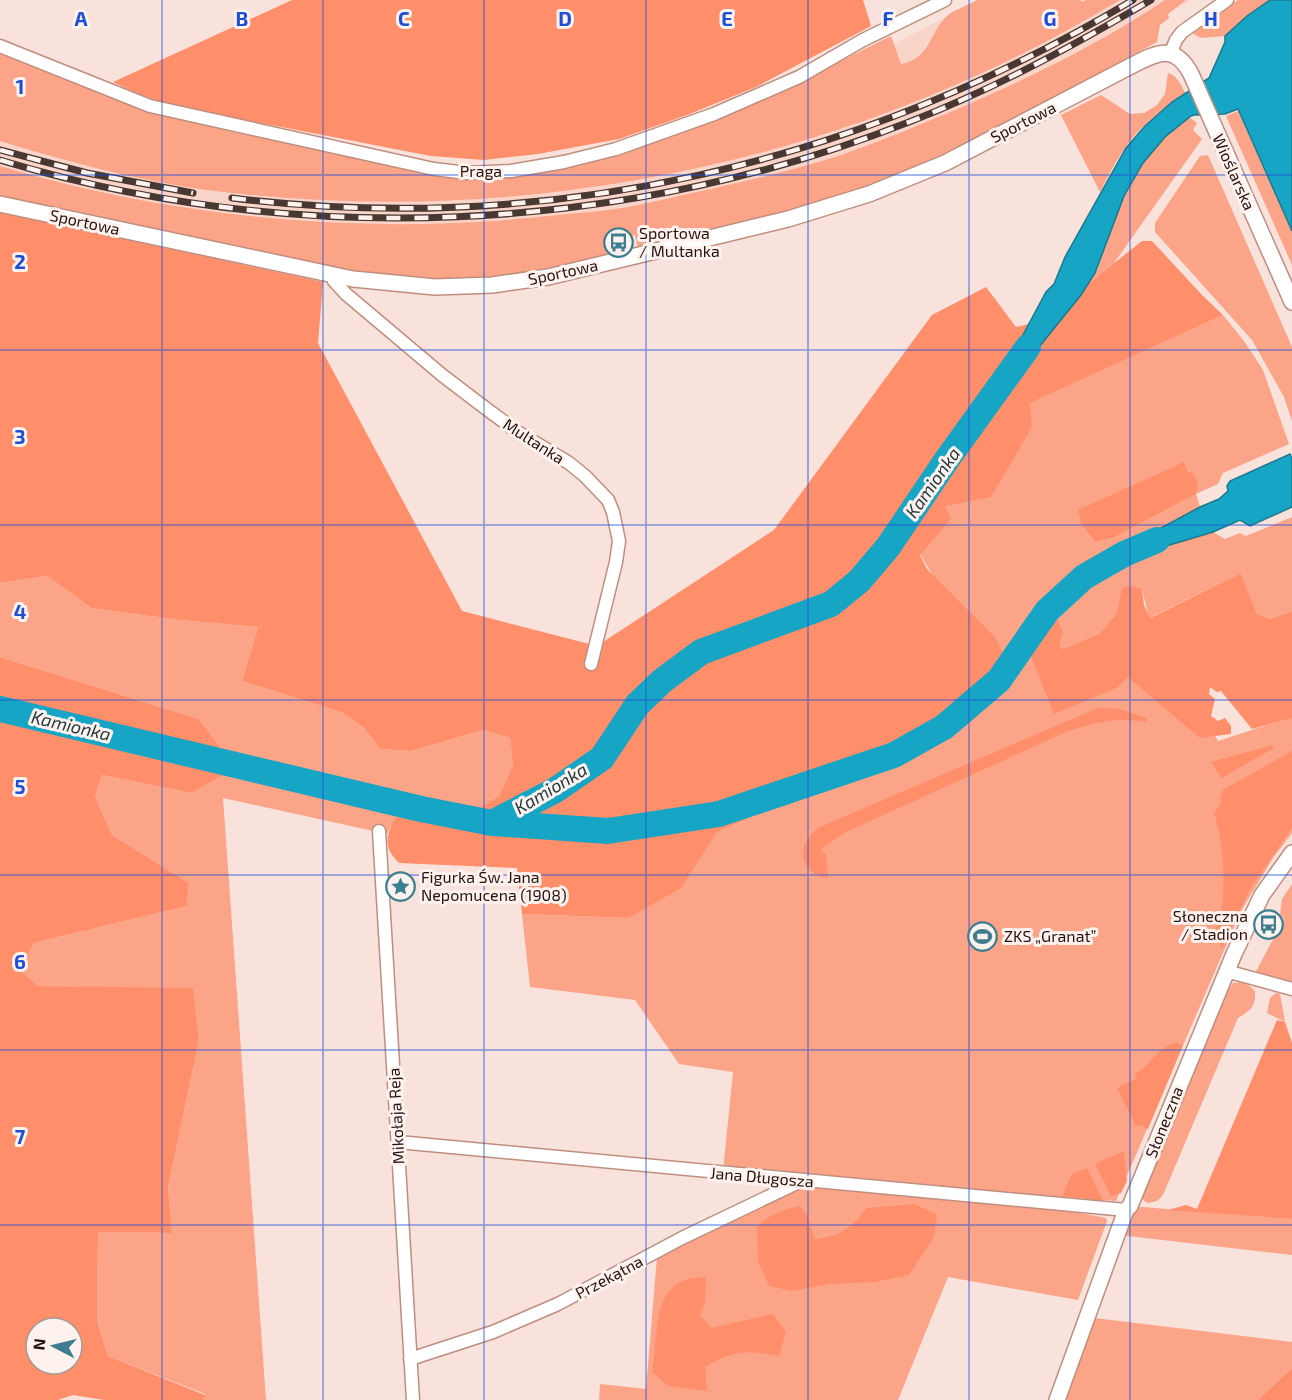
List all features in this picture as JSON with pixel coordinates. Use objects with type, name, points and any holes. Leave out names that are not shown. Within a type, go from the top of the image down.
[{"type":"street","name":"Praga","points":[[0,46],[99,87],[160,109],[434,169],[467,173],[511,171],[564,162],[616,148],[714,114],[799,77],[873,35],[945,0]]},
{"type":"street","points":[[1168,53],[1182,32],[1227,0]]},
{"type":"street","name":"Wioślarska","points":[[1168,53],[1182,60],[1191,74],[1292,302]]},
{"type":"street","name":"Sportowa","points":[[0,204],[370,281],[435,287],[492,285],[548,277],[788,219],[869,194],[945,163],[1155,54],[1168,53]]},
{"type":"street","name":"Multanka","points":[[332,274],[334,281],[346,294],[442,375],[519,433],[568,463],[585,476],[608,500],[614,512],[619,541],[618,554],[591,664]]},
{"type":"street","name":"Mikołaja Reja","points":[[380,831],[413,1400]]},
{"type":"street","name":"Słoneczna","points":[[1057,1400],[1126,1210],[1130,1206],[1226,971],[1262,896],[1292,853]]},
{"type":"street","points":[[1226,971],[1292,989]]},
{"type":"street","name":"Jana Długosza","points":[[398,1142],[1126,1210]]},
{"type":"street","name":"Przekątna","points":[[410,1359],[493,1332],[558,1304],[682,1238],[801,1181]]},
{"type":"shaded area","points":[[292,0],[863,0],[871,26],[756,87],[619,139],[538,154],[484,160],[431,156],[168,105],[113,82]]},
{"type":"shaded area","points":[[977,0],[1080,0],[1082,2],[1120,0],[1015,58],[905,106],[792,144],[675,173],[557,192],[438,201],[318,200],[174,185],[99,169],[0,141],[0,51],[163,114],[237,133],[296,142],[400,168],[435,173],[537,172],[596,161],[700,125],[784,89],[891,36],[901,64],[911,61],[924,51],[948,15]]},
{"type":"shaded area","points":[[979,0],[1191,0],[1100,55],[879,163],[427,259],[0,180],[0,59],[158,119],[387,175],[596,166],[802,91]]},
{"type":"shaded area","points":[[1165,0],[1186,0],[1168,14],[1169,18],[1160,25],[1157,42],[988,133],[899,175],[827,201],[638,248],[635,235],[605,243],[607,255],[521,273],[477,279],[421,281],[384,277],[336,269],[0,198],[0,166],[135,199],[203,210],[341,223],[480,222],[622,208],[789,170],[882,140],[1039,72],[1116,31]]},
{"type":"shaded area","points":[[1238,0],[1270,0],[1247,16],[1225,36],[1201,38],[1193,34],[1205,22]]},
{"type":"shaded area","points":[[1168,73],[1177,78],[1186,94],[1143,126],[1129,142],[1100,192],[1061,115],[1101,95],[1130,114],[1144,113],[1157,105],[1165,94]]},
{"type":"shaded area","points":[[1238,111],[1292,232],[1292,265],[1226,116]]},
{"type":"shaded area","points":[[1186,115],[1197,123],[1193,130],[1202,139],[1114,263],[1089,283],[1099,246],[1132,173]]},
{"type":"shaded area","points":[[1208,155],[1292,347],[1292,421],[1284,397],[1252,340],[1155,232],[1155,223],[1200,156]]},
{"type":"shaded area","points":[[0,212],[323,282],[318,343],[462,611],[597,646],[774,530],[932,315],[986,287],[1016,327],[1064,316],[1089,283],[1142,241],[1152,241],[1223,315],[1030,403],[1032,427],[991,497],[945,506],[952,518],[920,555],[927,569],[995,637],[1008,664],[996,681],[946,727],[894,754],[717,832],[681,888],[628,918],[522,914],[517,868],[399,863],[389,848],[388,842],[390,829],[402,806],[461,818],[499,796],[513,765],[510,738],[483,730],[411,751],[380,749],[364,728],[341,712],[242,681],[258,627],[179,620],[91,608],[47,576],[0,583]]},
{"type":"shaded area","name":"ZKS „Granat”","points":[[1223,315],[1263,370],[1289,444],[1223,473],[1218,484],[1196,494],[1200,507],[1123,549],[1127,558],[1213,532],[1225,539],[1240,533],[1246,536],[1292,517],[1292,611],[1270,619],[1257,614],[1241,573],[1149,618],[1142,589],[1119,606],[1117,613],[1100,633],[1063,649],[1021,633],[1052,708],[1170,651],[1218,741],[1292,717],[1292,833],[1273,858],[1241,911],[1116,1201],[723,1171],[733,1072],[679,1064],[635,1000],[530,987],[522,914],[628,918],[705,849],[717,832],[894,754],[946,727],[996,681],[920,554],[952,518],[945,506],[1011,460],[1032,427],[1029,403]],"holes":[[[1196,494],[1113,538],[1096,542]]]},
{"type":"shaded area","points":[[1184,462],[1188,472],[1193,473],[1198,483],[1196,494],[1113,538],[1096,542],[1082,525],[1078,510]]},
{"type":"shaded area","points":[[1241,573],[1257,614],[1270,619],[1292,611],[1292,718],[1252,729],[1221,691],[1217,692],[1210,687],[1209,694],[1215,699],[1211,716],[1218,721],[1225,718],[1231,726],[1231,734],[1200,738],[1128,677],[1116,688],[1054,714],[1021,633],[1032,620],[1057,619],[1063,632],[1059,646],[1063,649],[1100,633],[1117,613],[1122,588],[1131,586],[1142,589],[1144,605],[1150,618]]},
{"type":"shaded area","points":[[47,576],[91,608],[179,620],[258,627],[242,681],[341,712],[364,728],[380,749],[411,751],[483,730],[510,738],[513,765],[499,796],[461,818],[402,806],[387,834],[223,798],[266,1400],[204,1400],[205,1394],[108,1356],[97,1319],[98,1232],[172,1233],[168,1187],[199,1040],[193,989],[38,986],[20,970],[34,943],[187,906],[189,883],[112,835],[95,796],[102,775],[191,793],[234,767],[199,719],[0,657],[0,583]]},
{"type":"shaded area","points":[[0,657],[199,719],[235,768],[191,793],[102,775],[95,796],[112,835],[189,883],[187,906],[34,943],[20,970],[38,986],[193,988],[199,1040],[168,1187],[172,1233],[98,1232],[97,1320],[108,1356],[205,1395],[204,1400],[104,1400],[73,1395],[58,1400],[0,1400]]},
{"type":"shaded area","points":[[1098,708],[1120,709],[1147,718],[1146,722],[1106,721],[1066,732],[844,833],[822,848],[822,852],[826,854],[828,878],[810,870],[806,864],[803,856],[804,848],[812,833],[820,827]]},
{"type":"shaded area","points":[[1273,745],[1274,748],[1221,778],[1211,762]]},
{"type":"shaded area","points":[[1292,751],[1292,828],[1250,889],[1222,948],[1219,941],[1208,945],[1222,914],[1223,861],[1214,813],[1221,803],[1220,797],[1223,790]]},
{"type":"shaded area","points":[[1292,884],[1292,984],[1255,973],[1284,919],[1280,914],[1282,899]]},
{"type":"shaded area","points":[[1245,982],[1255,991],[1253,1004],[1238,1018],[1163,1195],[1157,1201],[1148,1203],[1143,1200],[1142,1195],[1223,998],[1233,983]]},
{"type":"shaded area","points":[[1276,993],[1280,994],[1285,1022],[1267,1013],[1270,998]]},
{"type":"shaded area","points":[[1277,1020],[1285,1022],[1292,1043],[1292,1219],[1168,1210],[1186,1205],[1197,1209]]},
{"type":"shaded area","points":[[1177,1043],[1183,1045],[1148,1129],[1136,1126],[1117,1088],[1137,1078],[1135,1074],[1159,1052]]},
{"type":"shaded area","points":[[1124,1151],[1127,1181],[1121,1193],[1111,1196],[1095,1164]]},
{"type":"shaded area","points":[[1087,1168],[1103,1201],[1062,1196],[1072,1174]]},
{"type":"shaded area","points":[[802,1188],[994,1202],[1102,1217],[1107,1221],[1078,1300],[948,1277],[898,1400],[599,1400],[600,1384],[646,1389],[657,1257]]},
{"type":"shaded area","points":[[915,1204],[937,1215],[934,1237],[909,1275],[875,1282],[830,1284],[792,1291],[769,1286],[758,1261],[757,1227],[772,1216],[800,1206],[807,1214],[815,1239],[839,1233],[867,1208]]},
{"type":"shaded area","points":[[1130,1206],[1292,1219],[1292,1255],[1119,1235]]},
{"type":"shaded area","points":[[706,1277],[705,1302],[700,1315],[711,1328],[773,1314],[786,1332],[779,1356],[749,1352],[733,1354],[715,1361],[705,1367],[707,1391],[668,1386],[652,1372],[660,1309],[672,1288],[682,1281]]},
{"type":"shaded area","points":[[1086,1317],[1292,1342],[1292,1368],[1258,1400],[1055,1400]]},
{"type":"shaded area","points":[[1292,1368],[1292,1400],[1258,1400]]},
{"type":"water","points":[[1270,0],[1292,0],[1292,231],[1238,109],[1225,114],[1191,116],[1165,137],[1143,163],[1124,196],[1095,273],[1081,295],[1014,378],[1004,370],[1046,292],[1054,284],[1065,257],[1126,148],[1145,126],[1172,102],[1209,78],[1225,42],[1225,36],[1247,16]]},
{"type":"water","points":[[1290,454],[1292,459],[1292,507],[1250,526],[1240,520],[1213,532],[1126,558],[1122,549],[1219,499],[1228,491],[1227,486],[1230,481]]},
{"type":"waterway","name":"Kamionka","points":[[0,709],[421,809],[492,823],[554,791],[602,758],[637,705],[662,681],[701,652],[831,604],[859,581],[888,547],[948,458],[1028,347]]},
{"type":"waterway","name":"Kamionka","points":[[493,823],[608,831],[719,814],[894,755],[944,727],[999,680],[1047,611],[1084,577],[1124,554],[1157,540]]},
{"type":"railway","points":[[232,198],[351,207],[469,207],[585,196],[699,175],[811,145],[921,106],[1028,57],[1133,0]]},
{"type":"railway","points":[[0,160],[112,189],[227,208],[342,217],[458,217],[573,207],[688,188],[800,160],[909,122],[1033,66],[1151,0]]},
{"type":"railway","points":[[0,150],[87,173],[193,193]]},
{"type":"place","name":"Sportowa / Multanka","points":[[618,242]]},
{"type":"place","name":"Figurka Św. Jana Nepomucena (1908)","points":[[400,886]]},
{"type":"place","name":"Słoneczna / Stadion","points":[[1269,925]]},
{"type":"place","name":"ZKS „Granat”","points":[[983,936]]}]
